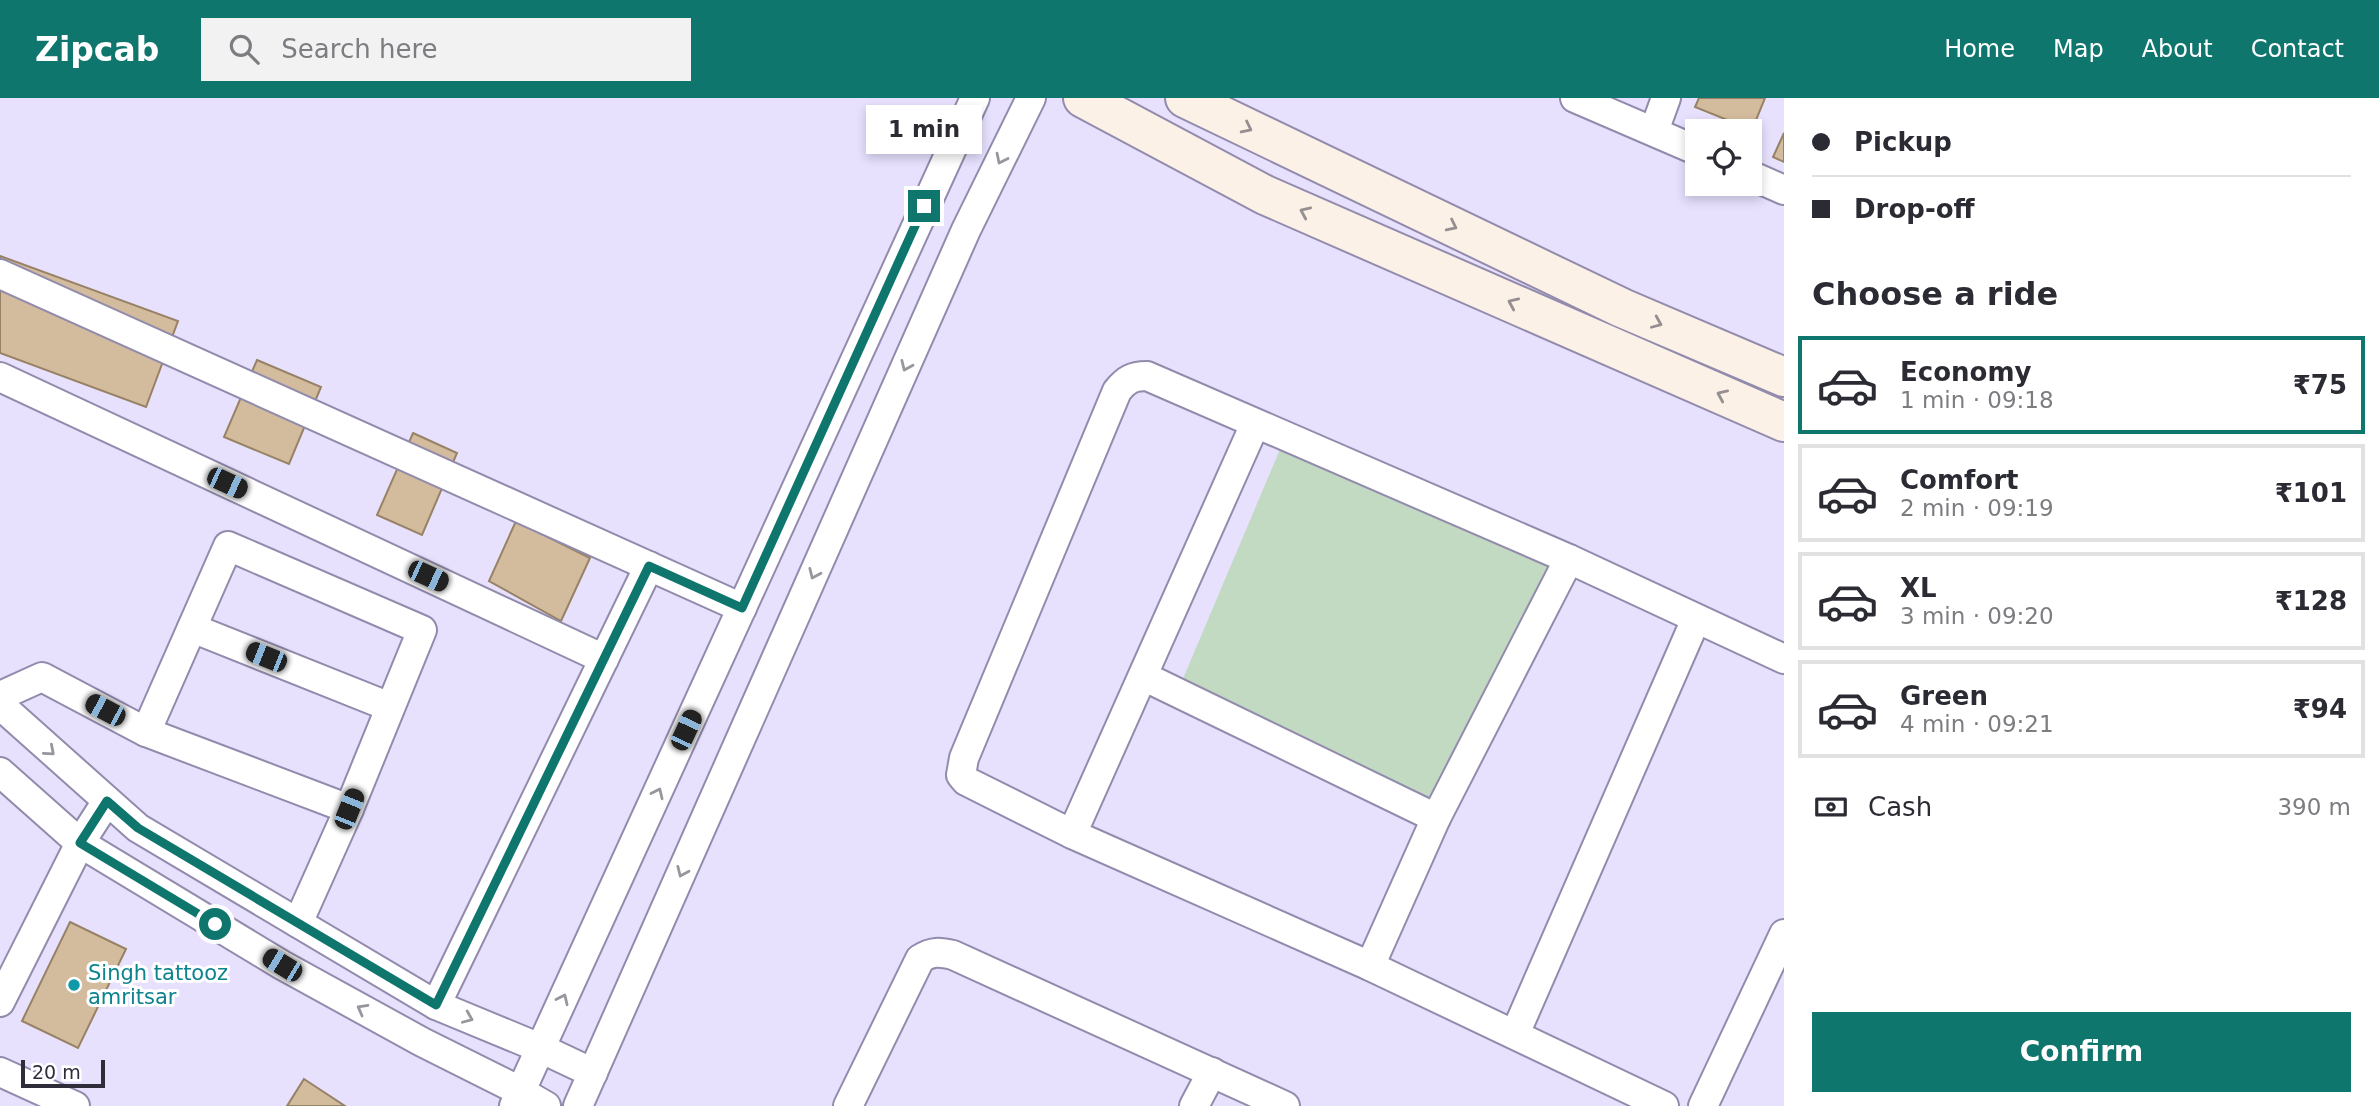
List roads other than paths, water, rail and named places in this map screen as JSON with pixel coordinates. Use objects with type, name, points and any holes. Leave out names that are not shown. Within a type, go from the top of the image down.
[{"type":"street","points":[[517,1098],[975,98]]},
{"type":"street","points":[[578,1106],[966,230],[1031,98]]},
{"type":"street","points":[[1083,98],[1265,195],[1784,422]]},
{"type":"street","points":[[1185,98],[1622,308],[1784,377]]},
{"type":"street","points":[[1575,98],[1685,144]]},
{"type":"street","points":[[1654,131],[1666,98]]},
{"type":"street","points":[[1762,180],[1784,190]]},
{"type":"street","points":[[0,274],[742,608]]},
{"type":"street","points":[[1664,1106],[1370,966],[1072,834],[966,781],[961,775],[961,769],[1117,391],[1126,380],[1135,376],[1147,376],[1569,559],[1784,659]]},
{"type":"street","points":[[0,377],[604,659]]},
{"type":"street","points":[[1072,834],[1255,424]]},
{"type":"street","points":[[146,732],[228,546],[422,630],[349,809],[298,923]]},
{"type":"street","points":[[1370,966],[1436,818],[1569,559]]},
{"type":"street","points":[[436,1005],[649,566]]},
{"type":"street","points":[[1515,1034],[1696,618]]},
{"type":"street","points":[[192,628],[390,707]]},
{"type":"street","points":[[1143,676],[1436,818]]},
{"type":"street","points":[[0,696],[42,677],[146,732],[349,809]]},
{"type":"street","points":[[0,705],[138,828],[436,1005],[593,1073]]},
{"type":"street","points":[[0,772],[80,843],[282,965],[517,1098],[546,1106]]},
{"type":"street","points":[[0,1002],[80,843],[107,801]]},
{"type":"street","points":[[1703,1106],[1784,934]]},
{"type":"street","points":[[848,1106],[920,959],[929,952],[953,955],[1285,1106]]},
{"type":"street","points":[[0,1072],[75,1106]]},
{"type":"street","points":[[1194,1106],[1212,1072]]},
{"type":"place","name":"Singh tattooz amritsar","points":[[74,985]]}]
